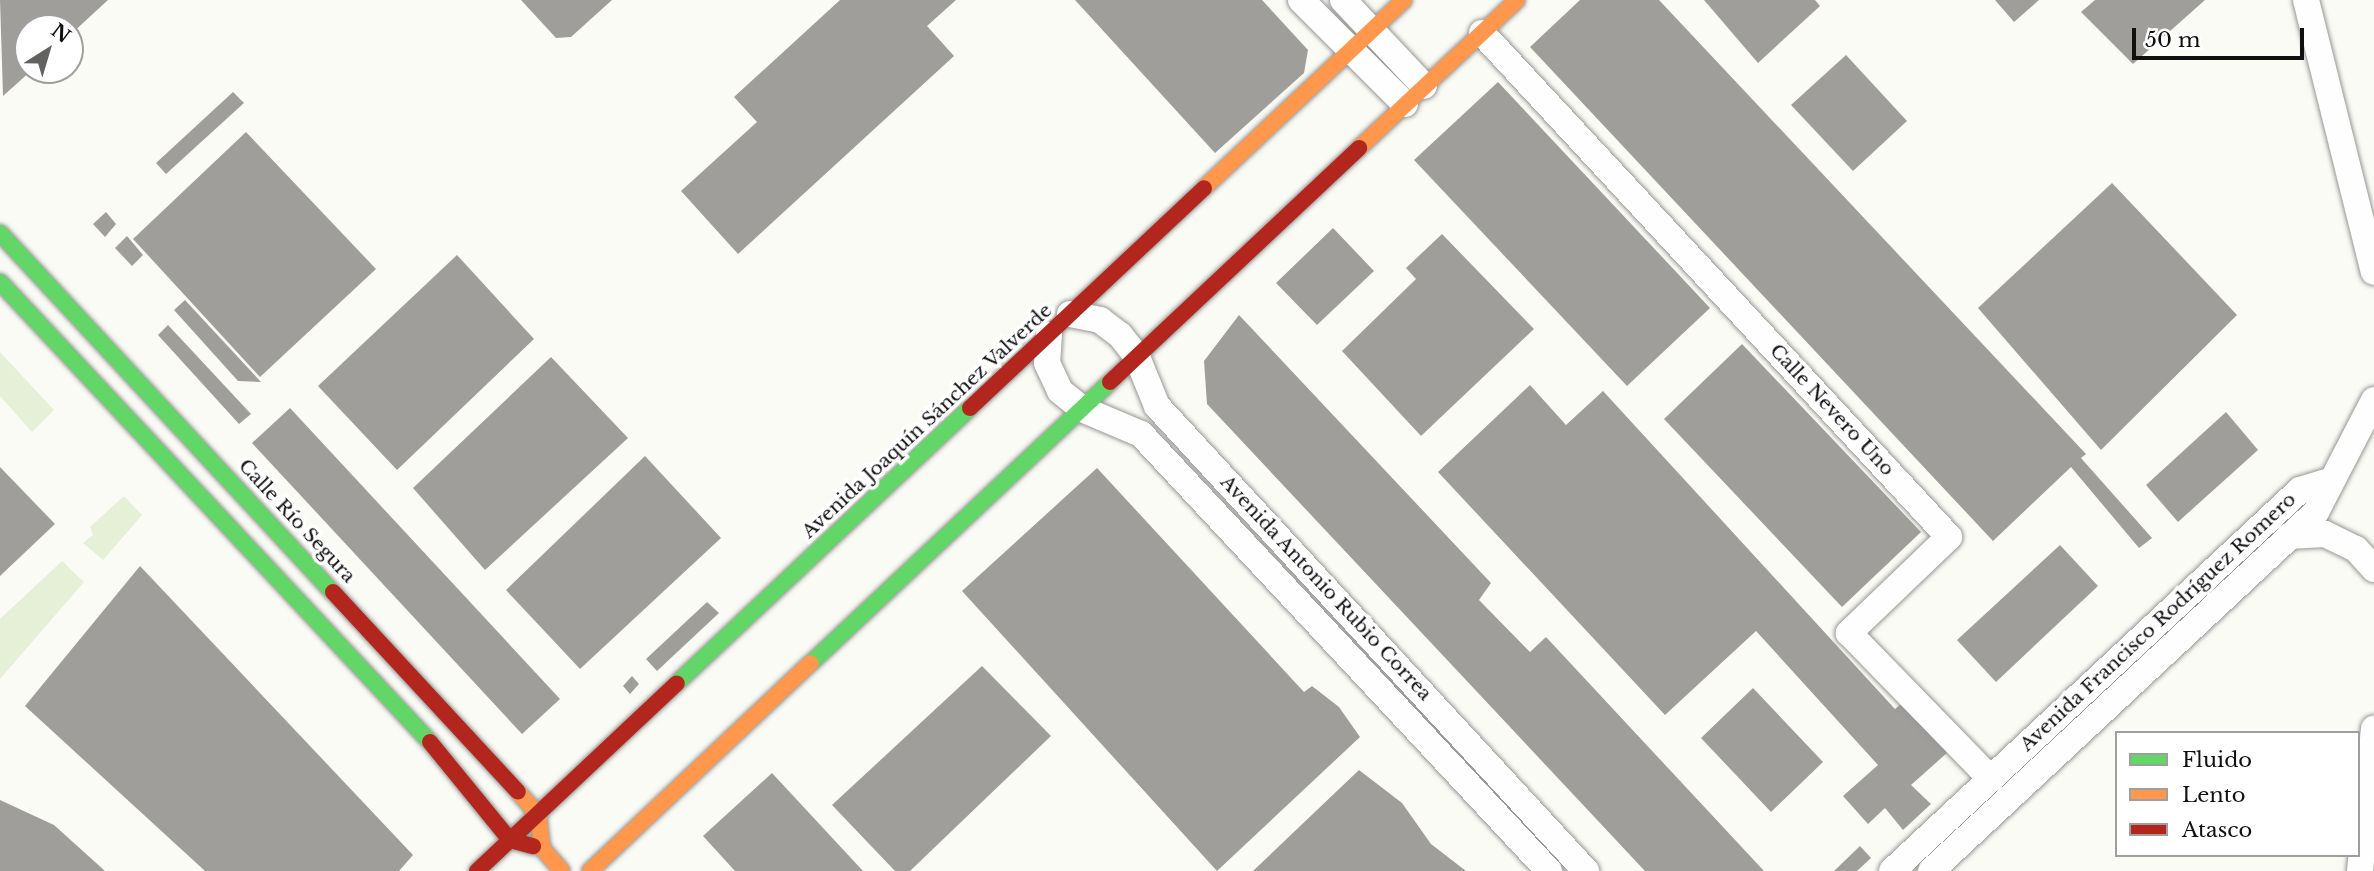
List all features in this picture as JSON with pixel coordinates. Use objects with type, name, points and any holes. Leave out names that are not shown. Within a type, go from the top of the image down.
[{"type":"main road","name":"Avenida Joaquín Sánchez Valverde","points":[[477,871],[1404,0]]},
{"type":"main road","points":[[590,871],[1517,0]]},
{"type":"main road","name":"Calle Río Segura","points":[[0,233],[454,720],[538,814]]},
{"type":"main road","points":[[0,282],[516,834],[542,848],[562,871]]},
{"type":"main road","points":[[158,451],[183,429]]},
{"type":"main road","points":[[454,720],[528,785],[571,781]]},
{"type":"main road","points":[[538,814],[542,848]]},
{"type":"street","points":[[1301,0],[1349,52],[1414,95]]},
{"type":"street","points":[[1343,0],[1372,30],[1414,95]]},
{"type":"street","points":[[2306,0],[2374,272]]},
{"type":"street","name":"Calle Nevero Uno","points":[[1482,33],[1949,537],[1849,633],[1991,779]]},
{"type":"street","name":"Avenida Antonio Rubio Correa","points":[[1070,314],[1100,320],[1137,357],[1157,406],[1586,871]]},
{"type":"street","name":"Avenida Antonio Rubio Correa","points":[[1049,335],[1047,363],[1060,391],[1082,409],[1141,434],[1549,871]]},
{"type":"street","points":[[2329,481],[2374,400]]},
{"type":"street","name":"Avenida Francisco Rodríguez Romero","points":[[1892,871],[2300,490],[2329,481]]},
{"type":"street","name":"Avenida Francisco Rodríguez Romero","points":[[1931,871],[2316,512],[2329,481]]},
{"type":"street","points":[[2289,536],[2325,534],[2356,548],[2374,569]]},
{"type":"street","points":[[2360,871],[2374,729]]},
{"type":"green space","points":[[0,352],[54,410],[32,432],[0,396]]},
{"type":"green space","points":[[124,496],[142,515],[103,560],[83,543],[93,535],[90,527]]},
{"type":"green space","points":[[62,561],[84,582],[0,679],[0,619]]},
{"type":"building","points":[[0,0],[108,0],[84,22],[84,14],[14,14],[14,84],[16,84],[3,96]]},
{"type":"building","points":[[521,0],[612,0],[571,37],[556,38]]},
{"type":"building","points":[[840,0],[956,0],[927,26],[954,56],[738,254],[681,191],[757,122],[734,97]]},
{"type":"building","points":[[1075,0],[1262,0],[1308,50],[1304,73],[1215,153]]},
{"type":"building","points":[[1580,0],[1659,0],[2086,454],[2081,458],[2152,538],[2139,548],[2071,467],[1993,541],[1530,47]]},
{"type":"building","points":[[1704,0],[1815,0],[1820,6],[1758,63]]},
{"type":"building","points":[[1995,0],[2039,0],[2014,22]]},
{"type":"building","points":[[2095,0],[2205,0],[2133,64],[2081,12]]},
{"type":"building","points":[[1846,55],[1907,121],[1853,171],[1791,105]]},
{"type":"building","points":[[1498,82],[1710,308],[1627,386],[1414,160]]},
{"type":"building","points":[[233,92],[244,103],[166,174],[156,163]]},
{"type":"building","points":[[246,132],[376,269],[260,377],[133,239]]},
{"type":"building","points":[[2112,183],[2237,315],[2101,450],[1978,308]]},
{"type":"building","points":[[106,212],[116,224],[105,237],[93,224]]},
{"type":"building","points":[[1333,228],[1374,271],[1317,325],[1276,283]]},
{"type":"building","points":[[1442,234],[1534,329],[1421,436],[1342,351],[1416,279],[1406,268]]},
{"type":"building","points":[[127,236],[143,255],[132,266],[115,248]]},
{"type":"building","points":[[457,255],[534,339],[397,470],[318,386]]},
{"type":"building","points":[[185,300],[261,382],[238,381],[174,310]]},
{"type":"building","points":[[1239,315],[1491,583],[1479,600],[1530,652],[1546,637],[1764,871],[1645,871],[1207,404],[1204,361]]},
{"type":"building","points":[[168,325],[251,414],[239,424],[158,335]]},
{"type":"building","points":[[1742,344],[1921,532],[1842,607],[1664,419]]},
{"type":"building","points":[[551,357],[628,438],[485,570],[413,488]]},
{"type":"building","points":[[1530,385],[1566,425],[1603,391],[1895,709],[1903,702],[1948,752],[1911,785],[1931,804],[1903,830],[1885,808],[1868,824],[1843,796],[1878,765],[1756,631],[1665,715],[1438,472]]},
{"type":"building","points":[[290,408],[560,699],[522,734],[252,443]]},
{"type":"building","points":[[2226,412],[2258,450],[2178,522],[2146,485]]},
{"type":"building","points":[[645,456],[721,538],[580,669],[506,590]]},
{"type":"building","points":[[0,467],[55,524],[0,576]]},
{"type":"building","points":[[1097,468],[1304,692],[1312,686],[1339,707],[1360,737],[1217,871],[962,591]]},
{"type":"building","points":[[2060,545],[2098,586],[1996,682],[1957,640]]},
{"type":"building","points":[[140,566],[413,855],[399,871],[205,871],[25,706]]},
{"type":"building","points":[[707,602],[719,613],[657,671],[646,659]]},
{"type":"building","points":[[982,666],[1051,736],[910,871],[895,871],[832,805]]},
{"type":"building","points":[[632,676],[639,684],[630,694],[623,686]]},
{"type":"building","points":[[1753,688],[1823,762],[1771,812],[1701,738]]},
{"type":"building","points":[[1359,770],[1402,803],[1431,844],[1466,871],[1253,871]]},
{"type":"building","points":[[772,773],[863,871],[735,871],[703,836]]},
{"type":"building","points":[[0,800],[54,825],[105,871],[0,871]]},
{"type":"building","points":[[1860,846],[1871,858],[1857,871],[1834,871]]},
{"type":"traffic: fast","points":[[0,233],[333,592]]},
{"type":"traffic: fast","points":[[0,282],[430,742]]},
{"type":"traffic: fast","points":[[811,663],[1110,382]]},
{"type":"traffic: fast","points":[[677,683],[970,408]]},
{"type":"traffic: slow","points":[[1204,188],[1404,0]]},
{"type":"traffic: slow","points":[[1359,148],[1517,0]]},
{"type":"traffic: slow","points":[[590,871],[811,663]]},
{"type":"traffic: slow","points":[[518,792],[538,814],[542,848],[562,871]]},
{"type":"traffic: jam","points":[[1110,382],[1359,148]]},
{"type":"traffic: jam","points":[[970,408],[1204,188]]},
{"type":"traffic: jam","points":[[333,592],[518,792]]},
{"type":"traffic: jam","points":[[477,871],[677,683]]},
{"type":"traffic: jam","points":[[430,742],[510,840],[533,846]]}]
